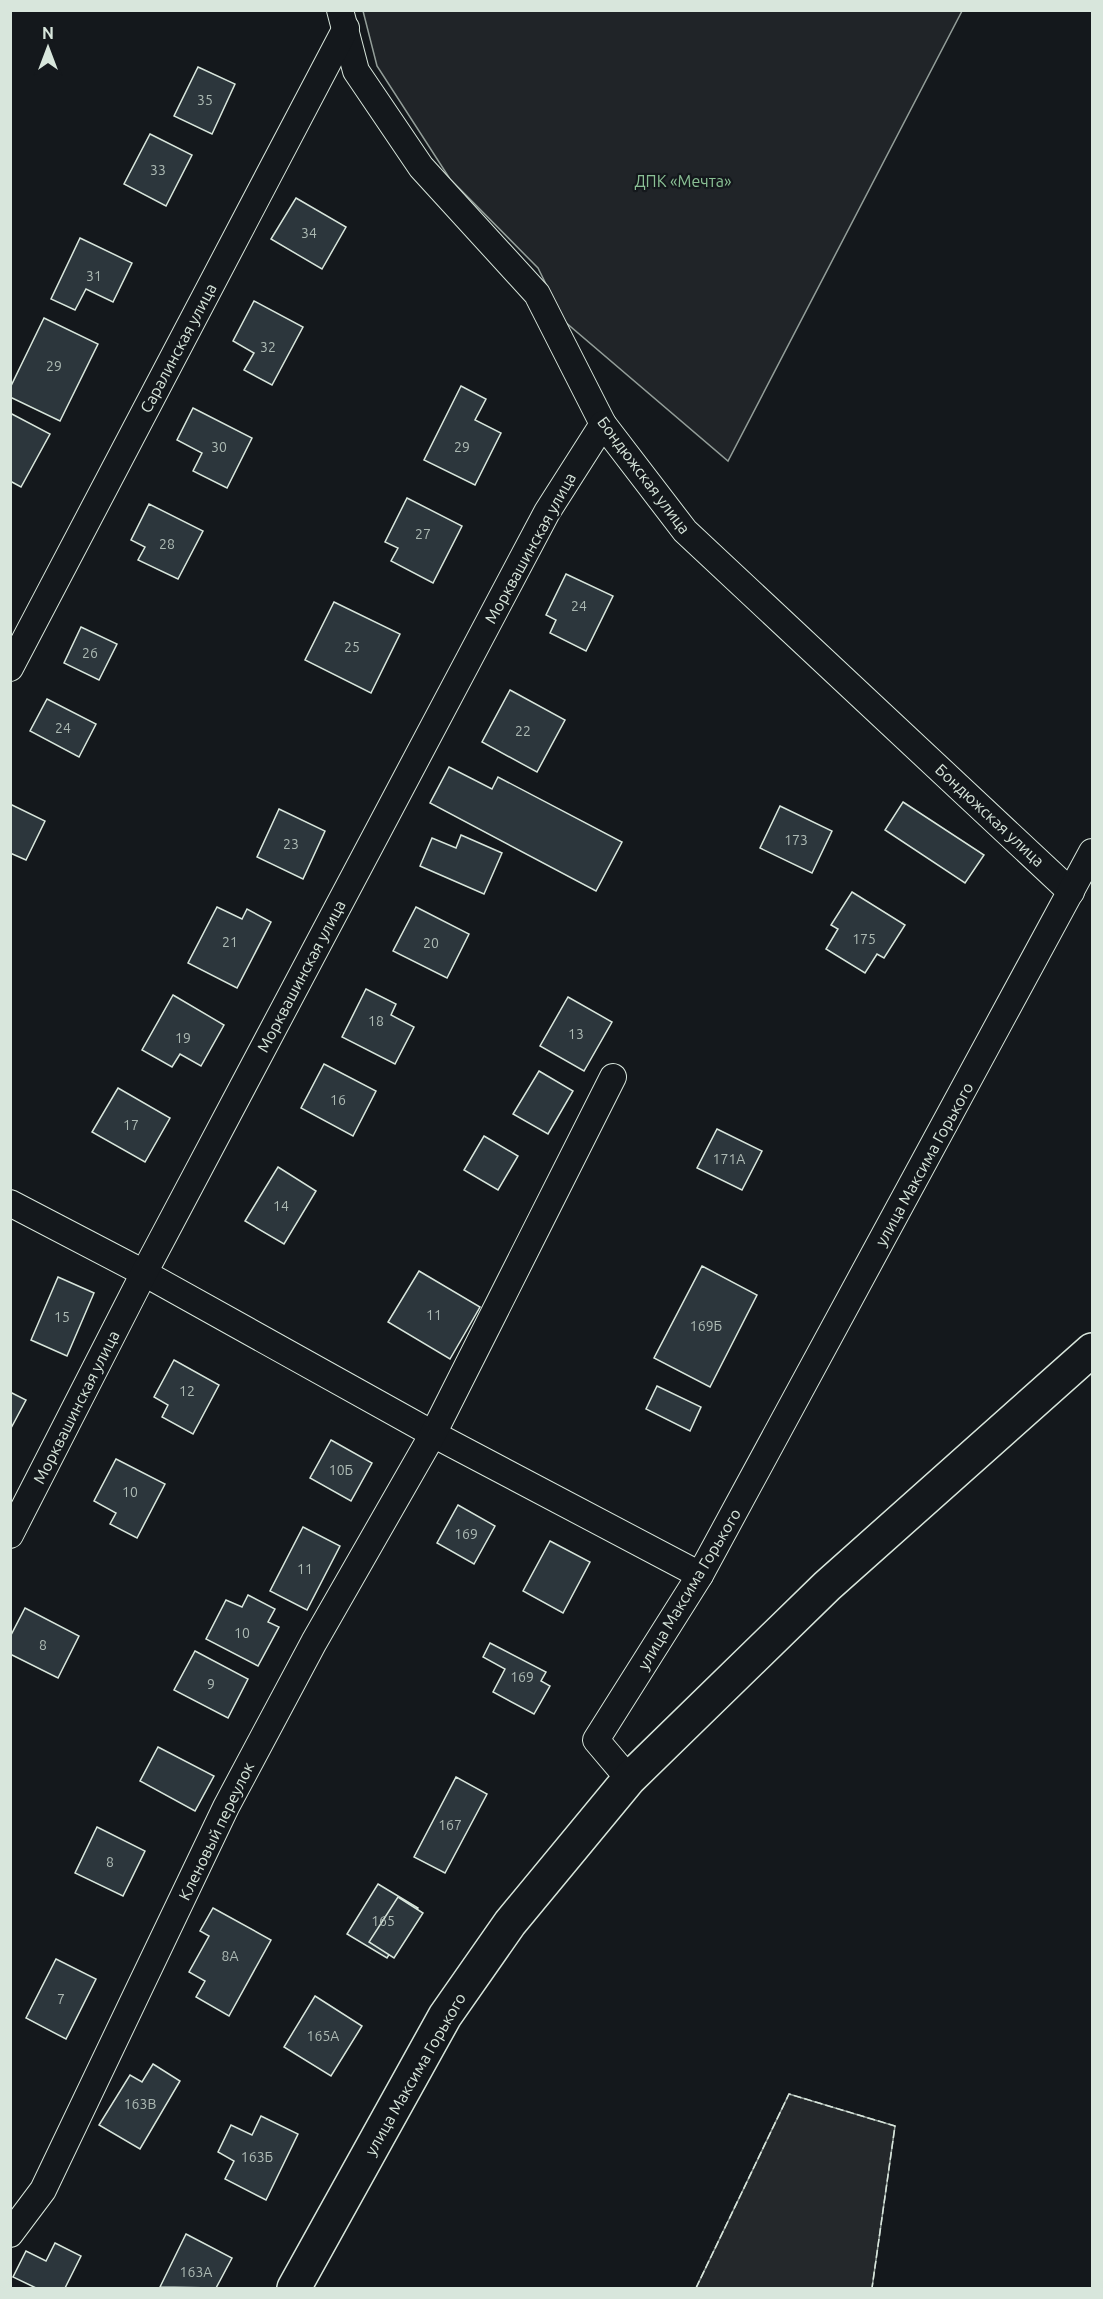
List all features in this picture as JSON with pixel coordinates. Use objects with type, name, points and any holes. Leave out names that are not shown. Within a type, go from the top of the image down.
[{"type":"street","name":"Бондюжская улица","points":[[343,19],[356,71],[421,167],[537,294],[603,424],[685,531],[1071,892]]},
{"type":"street","name":"Саралинская улица","points":[[10,668],[343,19]]},
{"type":"street","name":"Морквашинская улица","points":[[10,1535],[144,1273],[547,512],[603,424]]},
{"type":"street","name":"улица Максима Горького","points":[[294,2289],[445,2016],[510,1923],[629,1779],[596,1740],[700,1575],[1092,852]]},
{"type":"street","name":"Кленовый переулок","points":[[10,2234],[43,2190],[237,1786],[314,1642],[433,1434],[612,1077]]},
{"type":"street","points":[[10,1203],[144,1273],[433,1434],[700,1575]]},
{"type":"street","points":[[629,1779],[827,1587],[1092,1350]]},
{"type":"green space","name":"ДПК «Мечта»","points":[[363,11],[962,11],[728,461],[564,321],[538,268],[450,179],[377,66]]},
{"type":"shaded area","points":[[789,2094],[895,2126],[872,2288],[696,2288]]},
{"type":"building","points":[[198,67],[235,84],[212,134],[174,116]]},
{"type":"building","points":[[150,134],[192,155],[166,206],[124,184]]},
{"type":"building","points":[[296,198],[346,227],[322,269],[271,239]]},
{"type":"building","points":[[80,238],[132,263],[113,302],[86,289],[75,310],[51,299]]},
{"type":"building","points":[[254,301],[303,327],[272,385],[244,370],[254,353],[233,341]]},
{"type":"building","points":[[44,318],[98,344],[60,421],[10,397],[10,388]]},
{"type":"building","points":[[461,386],[486,399],[475,420],[501,433],[475,485],[424,460]]},
{"type":"building","points":[[193,408],[252,438],[227,488],[193,471],[202,453],[177,440]]},
{"type":"building","points":[[10,413],[50,434],[21,487],[10,481]]},
{"type":"building","points":[[407,498],[462,526],[433,583],[391,561],[398,548],[385,542]]},
{"type":"building","points":[[149,504],[203,531],[178,579],[138,560],[145,547],[131,540]]},
{"type":"building","points":[[566,574],[613,596],[586,651],[550,633],[556,620],[546,615]]},
{"type":"building","points":[[334,602],[400,634],[371,693],[305,660]]},
{"type":"building","points":[[81,627],[117,644],[99,680],[64,663]]},
{"type":"building","points":[[510,690],[565,720],[537,772],[482,742]]},
{"type":"building","points":[[47,699],[96,724],[79,757],[30,731]]},
{"type":"building","points":[[449,767],[492,789],[498,777],[622,842],[596,891],[430,803]]},
{"type":"building","points":[[903,802],[984,855],[965,883],[885,830]]},
{"type":"building","points":[[10,804],[45,821],[26,860],[10,853]]},
{"type":"building","points":[[780,806],[832,831],[812,873],[760,848]]},
{"type":"building","points":[[279,809],[325,831],[303,879],[257,857]]},
{"type":"building","points":[[461,835],[502,853],[484,894],[420,866],[432,838],[456,848]]},
{"type":"building","points":[[852,892],[905,925],[884,958],[877,954],[865,973],[826,949],[838,929],[831,925]]},
{"type":"building","points":[[217,907],[242,919],[247,909],[271,922],[237,988],[188,963]]},
{"type":"building","points":[[416,907],[469,934],[447,978],[393,951]]},
{"type":"building","points":[[366,989],[396,1004],[391,1015],[414,1027],[395,1064],[342,1037]]},
{"type":"building","points":[[173,995],[224,1025],[201,1066],[180,1054],[172,1067],[142,1050]]},
{"type":"building","points":[[568,997],[612,1022],[584,1071],[540,1046]]},
{"type":"building","points":[[324,1064],[376,1091],[353,1136],[301,1108]]},
{"type":"building","points":[[539,1071],[573,1091],[548,1134],[513,1114]]},
{"type":"building","points":[[118,1088],[170,1118],[145,1162],[92,1132]]},
{"type":"building","points":[[717,1129],[762,1151],[742,1190],[697,1168]]},
{"type":"building","points":[[484,1136],[518,1156],[498,1190],[464,1170]]},
{"type":"building","points":[[278,1167],[316,1191],[284,1244],[245,1221]]},
{"type":"building","points":[[702,1266],[757,1295],[710,1387],[654,1358]]},
{"type":"building","points":[[419,1271],[480,1307],[450,1359],[388,1322]]},
{"type":"building","points":[[58,1277],[94,1293],[67,1356],[31,1340]]},
{"type":"building","points":[[174,1360],[219,1385],[193,1434],[162,1417],[168,1405],[154,1397]]},
{"type":"building","points":[[657,1386],[701,1407],[690,1431],[646,1409]]},
{"type":"building","points":[[10,1392],[26,1400],[10,1430]]},
{"type":"building","points":[[331,1440],[372,1463],[351,1501],[310,1478]]},
{"type":"building","points":[[116,1459],[165,1484],[137,1538],[110,1524],[116,1513],[94,1501]]},
{"type":"building","points":[[458,1505],[495,1526],[474,1564],[437,1543]]},
{"type":"building","points":[[303,1527],[340,1546],[307,1610],[270,1591]]},
{"type":"building","points":[[550,1541],[590,1562],[563,1613],[523,1591]]},
{"type":"building","points":[[248,1595],[275,1609],[268,1622],[279,1627],[258,1666],[206,1639],[226,1600],[242,1607]]},
{"type":"building","points":[[25,1608],[79,1636],[58,1678],[10,1654],[10,1637]]},
{"type":"building","points":[[490,1643],[546,1672],[541,1681],[550,1686],[534,1714],[493,1692],[505,1669],[483,1657]]},
{"type":"building","points":[[195,1651],[248,1679],[228,1718],[174,1690]]},
{"type":"building","points":[[158,1747],[214,1776],[195,1811],[140,1781]]},
{"type":"building","points":[[456,1777],[487,1794],[445,1873],[414,1857]]},
{"type":"building","points":[[97,1827],[145,1851],[123,1896],[75,1873]]},
{"type":"building","points":[[378,1884],[418,1908],[387,1958],[347,1934]]},
{"type":"building","points":[[398,1897],[423,1913],[394,1958],[369,1942]]},
{"type":"building","points":[[213,1908],[271,1940],[229,2016],[196,1997],[205,1981],[189,1972],[209,1936],[200,1931]]},
{"type":"building","points":[[56,1959],[96,1979],[66,2039],[26,2018]]},
{"type":"building","points":[[315,1996],[362,2026],[331,2076],[284,2047]]},
{"type":"building","points":[[153,2064],[180,2081],[140,2149],[99,2125],[130,2075],[142,2082]]},
{"type":"building","points":[[261,2116],[298,2134],[266,2200],[225,2179],[234,2161],[218,2152],[231,2125],[252,2135]]},
{"type":"building","points":[[186,2234],[232,2258],[216,2288],[160,2287]]},
{"type":"building","points":[[55,2243],[81,2256],[65,2288],[36,2288],[13,2277],[26,2251],[46,2261]]},
{"type":"fence","points":[[696,2288],[789,2094],[895,2126],[872,2288]]}]
